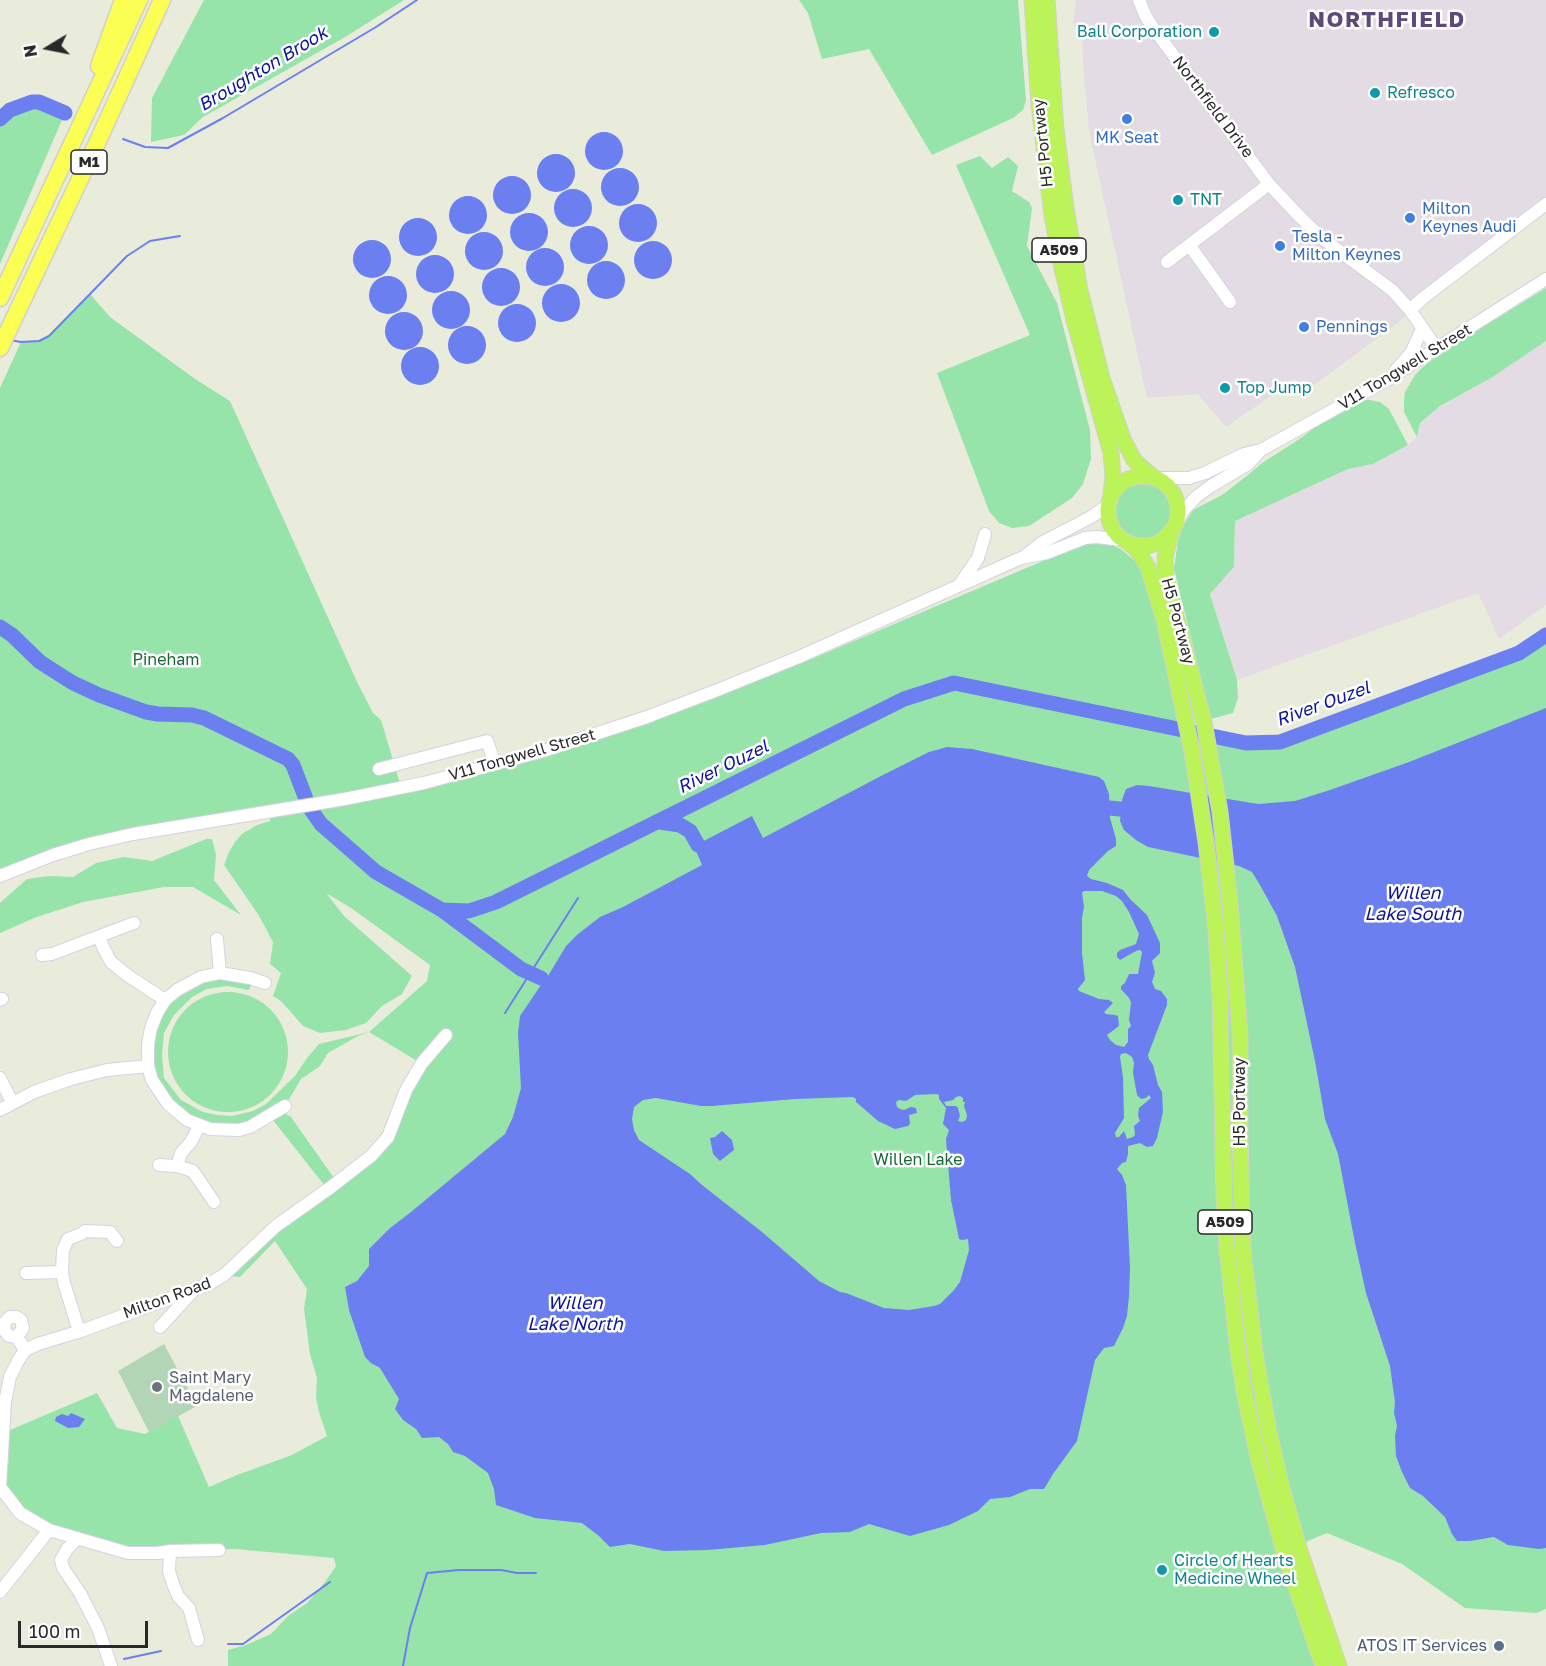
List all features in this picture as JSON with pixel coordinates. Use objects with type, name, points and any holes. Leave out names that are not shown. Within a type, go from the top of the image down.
[{"type":"highway","points":[[65,160],[123,0]]},
{"type":"highway","name":"M1","points":[[0,298],[140,0]]},
{"type":"highway","name":"M1","points":[[0,348],[162,0]]},
{"type":"highway","points":[[98,141],[173,0]]},
{"type":"main road","name":"H5 Portway","points":[[1032,0],[1039,104],[1052,216],[1074,320],[1112,453],[1113,477],[1109,500]]},
{"type":"main road","name":"H5 Portway","points":[[1047,0],[1056,130],[1080,290],[1102,378],[1123,439],[1134,460],[1155,478]]},
{"type":"main road","points":[[1109,500],[1115,488],[1129,478],[1137,476],[1155,478]]},
{"type":"main road","name":"A509","points":[[1155,478],[1164,483],[1175,496],[1178,505],[1174,528]]},
{"type":"main road","name":"A509","points":[[1109,500],[1107,515],[1110,525],[1114,533],[1126,542]]},
{"type":"main road","name":"H5 Portway","points":[[1160,580],[1174,528]]},
{"type":"main road","points":[[1126,542],[1141,547],[1152,546],[1163,541],[1174,528]]},
{"type":"main road","name":"H5 Portway","points":[[1126,542],[1137,550],[1160,580],[1200,800],[1213,905],[1220,997],[1224,1200],[1231,1290],[1249,1416],[1259,1462],[1286,1532],[1299,1548],[1339,1666]]},
{"type":"main road","name":"H5 Portway","points":[[1165,601],[1198,696],[1214,772],[1230,902],[1240,1035],[1241,1200],[1246,1280],[1255,1353],[1281,1484],[1286,1532],[1285,1555],[1323,1666]]},
{"type":"street","name":"Northfield Drive","points":[[1139,0],[1154,29],[1269,184],[1314,230],[1392,290],[1410,310],[1437,349]]},
{"type":"street","points":[[1167,262],[1269,184]]},
{"type":"street","points":[[1410,310],[1546,204]]},
{"type":"street","points":[[1190,246],[1230,302]]},
{"type":"street","name":"V11 Tongwell Street","points":[[1155,478],[1189,478],[1205,473],[1244,454],[1261,450],[1387,380],[1546,279]]},
{"type":"street","points":[[1387,380],[1411,353],[1422,329]]},
{"type":"street","name":"V11 Tongwell Street","points":[[1174,528],[1196,497],[1248,464],[1261,450]]},
{"type":"street","name":"V11 Tongwell Street","points":[[1021,558],[1042,542],[1091,517],[1109,500]]},
{"type":"street","points":[[959,585],[978,558],[985,534]]},
{"type":"street","name":"V11 Tongwell Street","points":[[0,876],[53,855],[122,837],[270,813],[424,783],[495,764],[602,732],[709,693],[799,657],[1021,558],[1047,553],[1085,538],[1097,537],[1126,542]]},
{"type":"street","points":[[379,769],[488,741],[495,764]]},
{"type":"street","points":[[42,955],[52,954],[134,923]]},
{"type":"street","points":[[99,937],[111,962],[165,1000]]},
{"type":"street","points":[[218,939],[220,973]]},
{"type":"street","points":[[265,983],[220,973],[201,977],[177,990],[165,1000],[151,1028],[148,1066],[152,1080],[168,1104],[187,1120],[199,1126],[210,1129],[239,1130],[250,1127],[280,1110]]},
{"type":"street","name":"Milton Road","points":[[25,1350],[209,1284],[224,1275],[276,1226],[371,1156],[388,1137],[406,1090],[422,1063],[446,1035]]},
{"type":"street","points":[[0,1110],[34,1092],[71,1079],[107,1070],[148,1066]]},
{"type":"street","points":[[0,1078],[12,1102]]},
{"type":"street","points":[[177,1166],[181,1153],[191,1142],[199,1126]]},
{"type":"street","points":[[159,1165],[177,1166],[193,1171],[214,1202]]},
{"type":"street","points":[[79,1331],[62,1272],[63,1250],[68,1239],[85,1231],[110,1232],[117,1241]]},
{"type":"street","points":[[26,1273],[62,1272]]},
{"type":"street","points":[[160,1327],[196,1288]]},
{"type":"street","points":[[17,1337],[25,1350],[10,1377],[5,1401],[0,1487],[20,1513],[49,1530],[128,1553],[219,1550]]},
{"type":"street","points":[[0,1592],[49,1530]]},
{"type":"street","points":[[77,1539],[61,1560],[63,1568],[80,1593],[98,1628],[111,1666]]},
{"type":"street","points":[[170,1551],[169,1570],[173,1584],[178,1596],[189,1608],[198,1640]]},
{"type":"shaded area","points":[[1076,0],[1546,0],[1546,213],[1306,391],[1295,379],[1226,427],[1198,394],[1147,398],[1090,136],[1082,35],[1078,35],[1073,23]]},
{"type":"shaded area","points":[[1546,341],[1546,605],[1499,639],[1478,593],[1237,680],[1210,594],[1234,567],[1235,521],[1348,469],[1373,464],[1408,445],[1417,437],[1420,423],[1440,406],[1491,378]]},
{"type":"green space","points":[[204,0],[404,0],[347,36],[203,117],[184,135],[151,142],[152,98]]},
{"type":"green space","points":[[799,0],[1018,0],[1026,100],[1023,110],[1013,118],[932,155],[869,49],[822,59],[808,13]]},
{"type":"green space","points":[[32,102],[39,102],[65,113],[0,264],[0,119],[10,110]]},
{"type":"green space","points":[[980,156],[992,168],[1008,157],[1018,166],[1012,191],[1029,202],[1032,208],[1027,246],[1057,303],[1090,430],[1091,459],[1083,484],[1072,498],[1029,526],[1012,528],[999,523],[989,511],[937,373],[1030,335],[956,165]]},
{"type":"green space","points":[[1546,288],[1546,341],[1491,378],[1440,406],[1420,423],[1417,437],[1404,412],[1405,392],[1415,375],[1442,352]]},
{"type":"green space","name":"Willen Lake","points":[[90,294],[110,317],[195,379],[230,401],[358,684],[373,713],[381,720],[401,787],[717,696],[821,655],[1076,547],[1095,542],[1112,545],[1122,550],[1143,571],[1189,733],[1246,743],[1280,742],[1519,653],[1546,635],[1546,1609],[1536,1613],[1465,1608],[1402,1564],[1327,1533],[1285,1555],[1323,1666],[228,1666],[228,1650],[271,1634],[288,1616],[307,1603],[336,1566],[334,1558],[235,1549],[128,1553],[20,1513],[0,1487],[3,1433],[97,1393],[117,1428],[145,1434],[178,1416],[209,1487],[292,1455],[327,1436],[316,1398],[317,1378],[310,1354],[304,1309],[307,1289],[275,1241],[240,1277],[224,1275],[388,1137],[419,1062],[369,1032],[427,981],[430,965],[351,908],[326,893],[344,916],[412,976],[402,994],[382,1006],[366,1023],[346,1030],[320,1033],[303,1026],[282,1002],[273,996],[281,973],[270,964],[273,942],[258,914],[224,865],[229,852],[242,834],[257,825],[270,821],[270,813],[133,834],[0,876],[0,388],[21,342],[39,341],[49,336]]},
{"type":"green space","points":[[1364,399],[1380,402],[1389,409],[1408,445],[1373,464],[1348,469],[1235,521],[1234,567],[1210,594],[1237,680],[1238,698],[1233,713],[1211,719],[1174,569],[1178,540],[1183,526],[1193,510],[1222,495],[1262,463],[1322,422]]},
{"type":"green space","points":[[1143,484],[1158,489],[1166,497],[1171,512],[1166,527],[1158,535],[1143,540],[1128,535],[1120,527],[1115,512],[1120,497],[1128,489]]},
{"type":"green space","points":[[206,839],[212,839],[216,855],[214,880],[241,915],[193,887],[164,887],[83,902],[34,918],[0,933],[0,903],[27,879],[49,876],[73,877],[96,863],[124,857],[152,861]]},
{"type":"green space","points":[[201,977],[254,979],[249,990],[227,986],[207,989],[192,997],[174,1015],[164,1033],[162,1055],[164,1078],[181,1100],[203,1112],[232,1116],[253,1111],[266,1104],[295,1076],[319,1044],[369,1032],[328,1053],[320,1066],[301,1079],[285,1106],[275,1113],[223,1130],[176,1112],[148,1066],[157,1013]]},
{"type":"green space","points":[[228,992],[251,997],[270,1010],[283,1029],[288,1052],[283,1075],[270,1094],[251,1107],[228,1112],[205,1107],[186,1094],[173,1075],[168,1052],[173,1029],[186,1010],[205,997]]},
{"type":"green space","points":[[281,1114],[291,1117],[334,1178],[325,1186],[272,1119]]},
{"type":"green space","points":[[164,1344],[197,1406],[149,1432],[118,1371]]},
{"type":"water","points":[[604,132],[617,138],[623,151],[617,164],[604,170],[591,164],[585,151],[591,138]]},
{"type":"water","points":[[556,154],[569,160],[575,173],[569,186],[556,192],[543,186],[537,173],[543,160]]},
{"type":"water","points":[[620,168],[633,174],[639,187],[633,200],[620,206],[607,200],[601,187],[607,174]]},
{"type":"water","points":[[512,176],[525,182],[531,195],[525,208],[512,214],[499,208],[493,195],[499,182]]},
{"type":"water","points":[[573,189],[586,195],[592,208],[586,221],[573,227],[560,221],[554,208],[560,195]]},
{"type":"water","points":[[468,196],[481,202],[487,215],[481,228],[468,234],[455,228],[449,215],[455,202]]},
{"type":"water","points":[[638,204],[651,210],[657,223],[651,236],[638,242],[625,236],[619,223],[625,210]]},
{"type":"water","points":[[529,213],[542,219],[548,232],[542,245],[529,251],[516,245],[510,232],[516,219]]},
{"type":"water","points":[[418,218],[431,224],[437,237],[431,250],[418,256],[405,250],[399,237],[405,224]]},
{"type":"water","points":[[589,226],[602,232],[608,245],[602,258],[589,264],[576,258],[570,245],[576,232]]},
{"type":"water","points":[[484,232],[497,238],[503,251],[497,264],[484,270],[471,264],[465,251],[471,238]]},
{"type":"water","points":[[372,240],[385,246],[391,259],[385,272],[372,278],[359,272],[353,259],[359,246]]},
{"type":"water","points":[[653,241],[666,247],[672,260],[666,273],[653,279],[640,273],[634,260],[640,247]]},
{"type":"water","points":[[545,248],[558,254],[564,267],[558,280],[545,286],[532,280],[526,267],[532,254]]},
{"type":"water","points":[[435,255],[448,261],[454,274],[448,287],[435,293],[422,287],[416,274],[422,261]]},
{"type":"water","points":[[606,261],[619,267],[625,280],[619,293],[606,299],[593,293],[587,280],[593,267]]},
{"type":"water","points":[[501,268],[514,274],[520,287],[514,300],[501,306],[488,300],[482,287],[488,274]]},
{"type":"water","points":[[388,276],[401,282],[407,295],[401,308],[388,314],[375,308],[369,295],[375,282]]},
{"type":"water","points":[[561,284],[574,290],[580,303],[574,316],[561,322],[548,316],[542,303],[548,290]]},
{"type":"water","points":[[451,291],[464,297],[470,310],[464,323],[451,329],[438,323],[432,310],[438,297]]},
{"type":"water","points":[[517,304],[530,310],[536,323],[530,336],[517,342],[504,336],[498,323],[504,310]]},
{"type":"water","points":[[404,312],[417,318],[423,331],[417,344],[404,350],[391,344],[385,331],[391,318]]},
{"type":"water","points":[[467,326],[480,332],[486,345],[480,358],[467,364],[454,358],[448,345],[454,332]]},
{"type":"water","points":[[420,347],[433,353],[439,366],[433,379],[420,385],[407,379],[401,366],[407,353]]},
{"type":"water","name":"Willen Lake South","points":[[1546,708],[1546,1548],[1539,1549],[1508,1545],[1494,1537],[1457,1541],[1445,1517],[1423,1496],[1410,1488],[1402,1472],[1396,1456],[1397,1426],[1390,1366],[1366,1293],[1338,1154],[1325,1119],[1295,967],[1277,916],[1260,885],[1252,872],[1239,866],[1148,847],[1124,830],[1120,821],[1122,800],[1126,789],[1137,785],[1258,804],[1295,801],[1409,762]]},
{"type":"water","name":"Willen Lake North","points":[[947,747],[972,749],[1099,777],[1104,781],[1109,794],[1110,818],[1116,846],[1089,870],[1087,876],[1123,890],[1147,915],[1160,943],[1160,953],[1152,961],[1155,973],[1152,982],[1155,989],[1161,991],[1167,999],[1167,1005],[1148,1055],[1162,1092],[1163,1112],[1153,1146],[1147,1147],[1140,1143],[1128,1146],[1126,1162],[1117,1169],[1126,1185],[1130,1268],[1127,1316],[1114,1346],[1104,1348],[1095,1360],[1077,1441],[1044,1489],[1030,1489],[1010,1497],[990,1499],[978,1511],[949,1525],[910,1536],[869,1524],[850,1532],[821,1533],[765,1545],[664,1551],[630,1544],[610,1547],[582,1523],[535,1518],[496,1505],[494,1489],[488,1473],[465,1456],[453,1452],[448,1444],[439,1437],[422,1438],[395,1409],[399,1399],[380,1368],[365,1357],[349,1310],[345,1287],[357,1281],[369,1266],[369,1249],[389,1229],[505,1134],[513,1117],[521,1088],[518,1033],[520,1016],[543,982],[541,978],[548,976],[566,946],[578,934],[600,917],[702,865],[694,846],[752,816],[763,838],[929,752]],"holes":[[[1102,891],[1116,896],[1129,912],[1139,934],[1136,944],[1117,953],[1120,960],[1136,951],[1142,952],[1138,974],[1129,974],[1121,986],[1131,1002],[1129,1020],[1131,1026],[1128,1029],[1128,1042],[1124,1047],[1116,1045],[1107,1035],[1119,1026],[1118,1016],[1104,1012],[1113,1003],[1078,989],[1085,980],[1082,953],[1084,907],[1082,893]],[[1126,1053],[1132,1057],[1137,1095],[1141,1099],[1149,1095],[1151,1098],[1139,1108],[1140,1121],[1134,1126],[1135,1135],[1127,1139],[1124,1131],[1119,1137],[1116,1137],[1115,1133],[1124,1118],[1121,1054]],[[915,1095],[939,1095],[939,1099],[946,1108],[943,1124],[949,1130],[946,1139],[951,1200],[959,1239],[968,1239],[969,1250],[960,1282],[954,1290],[940,1304],[909,1310],[884,1308],[840,1292],[819,1281],[690,1174],[639,1140],[632,1119],[634,1107],[643,1100],[656,1098],[712,1106],[853,1097],[878,1121],[895,1129],[908,1126],[910,1124],[909,1115],[917,1113],[916,1108],[900,1109],[896,1102],[906,1101]],[[960,1096],[965,1102],[967,1115],[966,1120],[962,1122],[958,1121],[960,1116],[958,1108],[946,1106],[944,1102]]]},
{"type":"water","points":[[722,1131],[732,1140],[734,1150],[720,1161],[713,1154],[710,1138]]},
{"type":"water","points":[[71,1413],[85,1419],[79,1427],[68,1428],[55,1421],[56,1417],[62,1414],[68,1416]]},
{"type":"waterway","name":"Broughton Brook","points":[[123,139],[145,147],[168,148],[223,118],[417,0]]},
{"type":"waterway","name":"Broughton Brook","points":[[0,119],[10,110],[32,102],[39,102],[65,113]]},
{"type":"waterway","points":[[10,340],[39,341],[49,336],[127,256],[150,241],[180,236]]},
{"type":"waterway","name":"River Ouzel","points":[[0,627],[12,635],[40,662],[73,683],[99,695],[146,712],[204,718],[288,759],[293,765],[309,807],[321,824],[376,872],[442,910],[469,911],[496,902],[904,699],[954,683],[1246,743],[1280,742],[1519,653],[1546,635]]},
{"type":"waterway","points":[[1109,808],[1120,809]]},
{"type":"waterway","points":[[660,822],[680,825],[690,831],[698,845]]},
{"type":"waterway","points":[[505,1013],[578,898]]},
{"type":"waterway","points":[[442,910],[521,969],[541,978]]},
{"type":"waterway","points":[[403,1666],[410,1628],[427,1573],[459,1570],[536,1573]]},
{"type":"waterway","points":[[228,1644],[243,1644],[330,1582]]},
{"type":"waterway","points":[[124,1659],[161,1651]]},
{"type":"place","name":"Ball Corporation","points":[[1214,32]]},
{"type":"place","name":"Refresco","points":[[1375,93]]},
{"type":"place","name":"MK Seat","points":[[1127,119]]},
{"type":"place","name":"TNT","points":[[1178,200]]},
{"type":"place","name":"Milton Keynes Audi","points":[[1410,218]]},
{"type":"place","name":"Tesla - Milton Keynes","points":[[1280,246]]},
{"type":"place","name":"Pennings","points":[[1304,327]]},
{"type":"place","name":"Top Jump","points":[[1225,388]]},
{"type":"place","name":"Saint Mary Magdalene","points":[[157,1387]]},
{"type":"place","name":"Circle of Hearts Medicine Wheel","points":[[1162,1570]]},
{"type":"place","name":"ATOS IT Services","points":[[1499,1646]]},
{"type":"district","name":"NORTHFIELD","points":[[1387,20]]},
{"type":"park label","name":"Pineham","points":[[166,660]]}]
